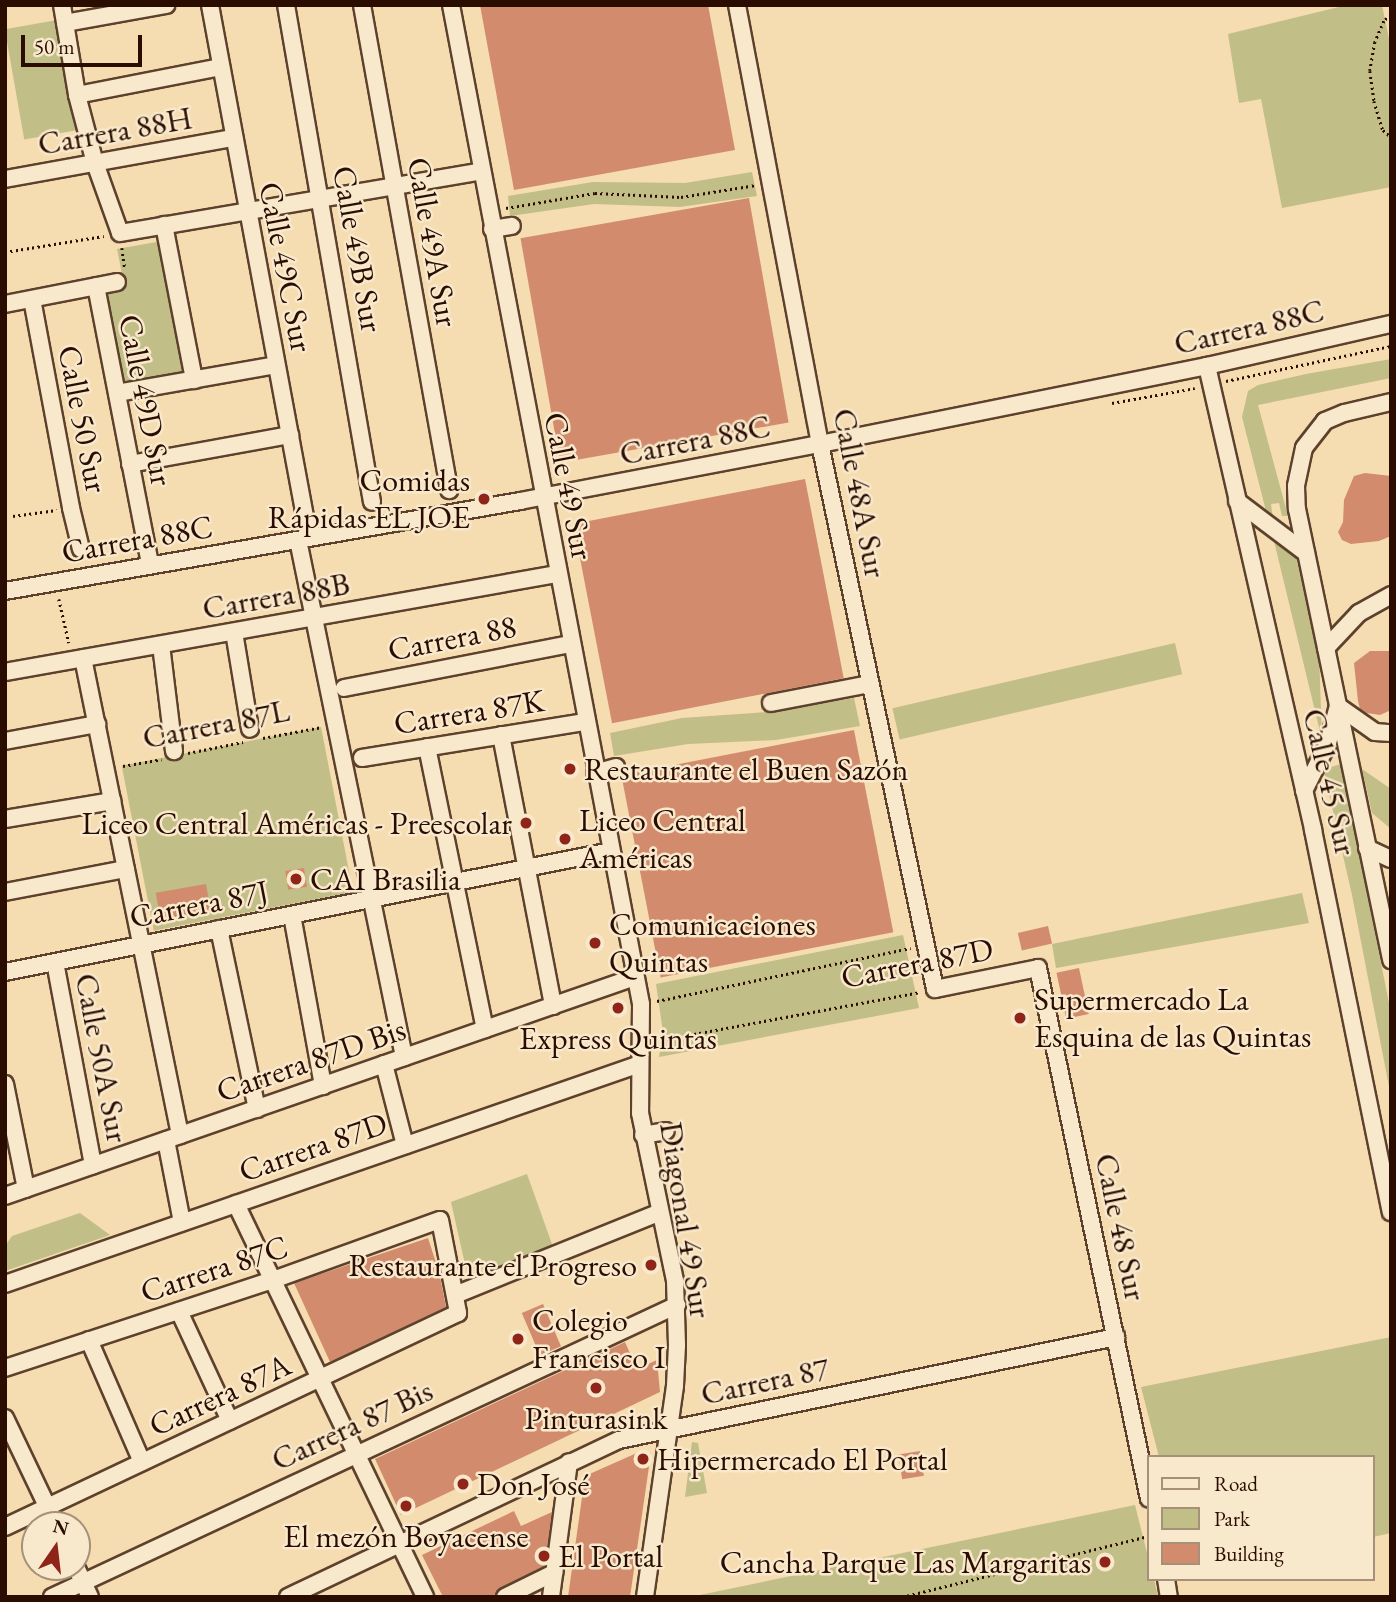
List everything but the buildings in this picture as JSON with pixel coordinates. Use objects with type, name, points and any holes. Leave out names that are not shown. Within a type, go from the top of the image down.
[{"type":"street","points":[[62,5],[77,95],[94,163],[120,233],[482,171]]},
{"type":"street","points":[[65,23],[166,5]]},
{"type":"street","name":"Calle 49C Sur","points":[[211,5],[290,435],[314,618],[404,1057]]},
{"type":"street","name":"Calle 49B Sur","points":[[286,5],[372,502]]},
{"type":"street","name":"Calle 49A Sur","points":[[362,5],[449,489]]},
{"type":"street","name":"Calle 49 Sur","points":[[451,5],[570,645],[635,977]]},
{"type":"street","name":"Calle 48A Sur","points":[[737,5],[820,444],[935,989]]},
{"type":"street","points":[[77,95],[221,67]]},
{"type":"street","name":"Carrera 88H","points":[[5,179],[234,138]]},
{"type":"street","points":[[751,165],[768,164]]},
{"type":"street","points":[[164,225],[194,380]]},
{"type":"street","points":[[492,229],[512,226]]},
{"type":"street","points":[[5,304],[117,282]]},
{"type":"street","name":"Calle 49D Sur","points":[[96,286],[150,565]]},
{"type":"street","name":"Calle 50 Sur","points":[[32,299],[81,549]]},
{"type":"street","name":"Carrera 88C","points":[[5,591],[542,497],[820,444],[1207,366],[1391,324]]},
{"type":"street","points":[[117,393],[276,365]]},
{"type":"street","name":"Calle 45 Sur","points":[[1207,366],[1304,791],[1391,1212]]},
{"type":"street","points":[[1391,402],[1344,413],[1325,421],[1304,448],[1297,497],[1306,553],[1391,960]]},
{"type":"street","points":[[130,464],[290,435]]},
{"type":"street","points":[[1237,501],[1306,553]]},
{"type":"street","name":"Carrera 88B","points":[[5,672],[557,574]]},
{"type":"street","points":[[1326,648],[1359,613],[1391,595]]},
{"type":"street","points":[[234,632],[250,729]]},
{"type":"street","points":[[161,645],[176,754]]},
{"type":"street","name":"Carrera 88","points":[[344,688],[570,645]]},
{"type":"street","points":[[78,659],[97,724],[142,945],[173,1138],[182,1223]]},
{"type":"street","points":[[771,703],[870,684]]},
{"type":"street","points":[[1304,791],[1328,743],[1338,706]]},
{"type":"street","points":[[1338,706],[1375,732],[1391,733]]},
{"type":"street","name":"Carrera 87K","points":[[362,758],[586,722]]},
{"type":"street","points":[[5,741],[97,724]]},
{"type":"street","points":[[501,735],[553,1006]]},
{"type":"street","points":[[427,747],[485,1029]]},
{"type":"street","points":[[595,773],[616,767]]},
{"type":"street","points":[[5,820],[112,801]]},
{"type":"street","points":[[1367,848],[1391,859]]},
{"type":"street","name":"Carrera 87J","points":[[5,972],[611,851]]},
{"type":"street","points":[[5,892],[126,869]]},
{"type":"street","points":[[292,915],[323,1086]]},
{"type":"street","points":[[219,929],[257,1109]]},
{"type":"street","name":"Calle 50A Sur","points":[[55,962],[93,1165]]},
{"type":"street","name":"Carrera 87D","points":[[935,989],[1038,968]]},
{"type":"street","name":"Calle 48 Sur","points":[[1038,968],[1148,1494]]},
{"type":"street","name":"Diagonal 49 Sur","points":[[635,977],[641,1004],[642,1044],[638,1093],[643,1135],[677,1305],[676,1372],[645,1597]]},
{"type":"street","name":"Carrera 87D Bis","points":[[5,1196],[635,977]]},
{"type":"street","points":[[384,1064],[405,1145]]},
{"type":"street","name":"Carrera 87D","points":[[5,1284],[640,1064]]},
{"type":"street","points":[[5,1084],[26,1189]]},
{"type":"street","points":[[643,1135],[666,1131]]},
{"type":"street","points":[[236,1204],[425,1597]]},
{"type":"street","points":[[455,1295],[660,1212]]},
{"type":"street","name":"Carrera 87C","points":[[5,1368],[273,1280],[440,1220],[455,1295]]},
{"type":"street","name":"Carrera 87A","points":[[5,1527],[458,1313],[455,1295]]},
{"type":"street","name":"Carrera 87 Bis","points":[[52,1597],[86,1589],[356,1454],[677,1305]]},
{"type":"street","points":[[179,1311],[230,1421]]},
{"type":"street","name":"Carrera 87","points":[[288,1597],[618,1440],[1116,1337]]},
{"type":"street","points":[[89,1340],[142,1462]]},
{"type":"street","points":[[5,1418],[9,1435],[49,1511]]},
{"type":"street","points":[[551,1597],[569,1462]]},
{"type":"street","points":[[505,1597],[554,1573]]},
{"type":"path","points":[[1391,15],[1384,21],[1375,42],[1370,71],[1374,101],[1383,130],[1391,137]]},
{"type":"path","points":[[489,211],[595,193],[681,197],[771,182]]},
{"type":"path","points":[[5,252],[120,233],[127,280],[117,282]]},
{"type":"path","points":[[1101,405],[1391,346]]},
{"type":"path","points":[[13,516],[71,508]]},
{"type":"path","points":[[58,592],[78,659]]},
{"type":"path","name":"Carrera 87L","points":[[106,769],[336,724]]},
{"type":"path","points":[[641,1004],[925,945]]},
{"type":"path","name":"Carrera 87D","points":[[642,1044],[935,989]]},
{"type":"path","points":[[902,1597],[1148,1536]]},
{"type":"green space","points":[[1347,5],[1382,5],[1391,48],[1391,187],[1282,208],[1261,99],[1239,103],[1228,34]]},
{"type":"green space","points":[[57,20],[76,130],[24,140],[5,29]]},
{"type":"green space","points":[[752,172],[757,196],[680,207],[594,204],[510,216],[508,196],[593,182],[685,183]]},
{"type":"green space","points":[[162,241],[186,373],[123,384],[107,293],[125,289],[117,249]]},
{"type":"green space","points":[[1391,359],[1391,378],[1258,405],[1288,516],[1282,516],[1279,503],[1271,504],[1273,518],[1266,511],[1242,417],[1248,391],[1258,385],[1306,374]]},
{"type":"green space","points":[[1274,541],[1296,557],[1319,652],[1322,740]]},
{"type":"green space","points":[[1175,643],[1182,674],[900,739],[892,708]]},
{"type":"green space","points":[[854,698],[860,726],[776,740],[688,744],[614,756],[610,733],[682,718],[769,712]]},
{"type":"green space","points":[[321,727],[353,892],[154,931],[122,766]]},
{"type":"green space","points":[[1329,754],[1331,767],[1341,764],[1391,1013],[1391,1097],[1352,895],[1324,772]]},
{"type":"green space","points":[[1362,769],[1391,789],[1391,829],[1372,813]]},
{"type":"green space","points":[[1302,893],[1309,923],[1056,968],[1052,944]]},
{"type":"green space","points":[[903,935],[919,1008],[659,1057],[663,1032],[656,984]]},
{"type":"green space","points":[[527,1174],[553,1247],[469,1282],[451,1202]]},
{"type":"green space","points":[[80,1213],[110,1235],[5,1271],[5,1246],[12,1236]]},
{"type":"green space","points":[[1391,1337],[1391,1533],[1375,1537],[1375,1455],[1158,1455],[1141,1387]]},
{"type":"green space","points":[[692,1442],[698,1443],[707,1493],[685,1497]]},
{"type":"green space","points":[[1135,1505],[1148,1557],[1148,1581],[1154,1581],[1158,1597],[690,1597]]},
{"type":"place","name":"Comidas Rápidas EL JOE","points":[[484,499]]},
{"type":"place","name":"Restaurante el Buen Sazón","points":[[570,769]]},
{"type":"place","name":"Liceo Central Américas - Preescolar","points":[[526,823]]},
{"type":"place","name":"Liceo Central Américas","points":[[565,839]]},
{"type":"place","name":"CAI Brasilia","points":[[296,879]]},
{"type":"place","name":"Comunicaciones Quintas","points":[[595,943]]},
{"type":"place","name":"Express Quintas","points":[[618,1008]]},
{"type":"place","name":"Supermercado La Esquina de las Quintas","points":[[1020,1018]]},
{"type":"place","name":"Restaurante el Progreso","points":[[651,1265]]},
{"type":"place","name":"Colegio Francisco I","points":[[518,1339]]},
{"type":"place","name":"Pinturasink","points":[[596,1388]]},
{"type":"place","name":"Hipermercado El Portal","points":[[643,1459]]},
{"type":"place","name":"Don José","points":[[463,1484]]},
{"type":"place","name":"El mezón Boyacense","points":[[406,1506]]},
{"type":"place","name":"El Portal","points":[[544,1556]]},
{"type":"place","name":"Cancha Parque Las Margaritas","points":[[1105,1562]]}]
